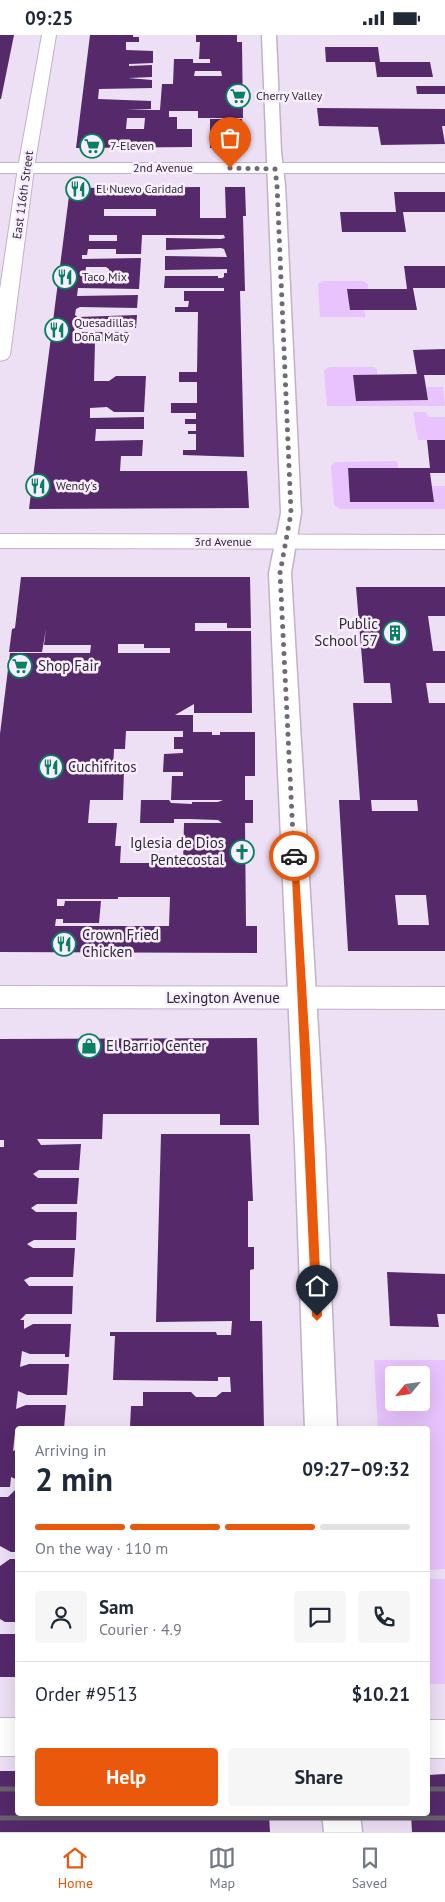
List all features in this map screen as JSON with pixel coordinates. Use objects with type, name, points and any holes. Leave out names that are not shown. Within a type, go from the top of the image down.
[{"type":"main road","name":"East 116th Street","points":[[0,355],[26,168],[49,35]]},
{"type":"main road","name":"2nd Avenue","points":[[0,168],[445,168]]},
{"type":"main road","name":"3rd Avenue","points":[[0,541],[445,542]]},
{"type":"main road","name":"Lexington Avenue","points":[[0,997],[445,998]]},
{"type":"main road","points":[[0,1737],[15,1737]]},
{"type":"main road","points":[[430,1739],[445,1739]]},
{"type":"street","points":[[270,35],[291,513],[280,573],[302,997],[321,1426]]},
{"type":"street","points":[[341,1816],[343,1832]]},
{"type":"shaded area","points":[[323,281],[363,281],[368,284],[368,289],[348,289],[350,310],[364,310],[366,317],[320,317],[318,284]]},
{"type":"shaded area","points":[[330,367],[374,367],[377,369],[377,375],[353,375],[356,401],[428,400],[426,387],[443,387],[445,406],[327,406],[324,370]]},
{"type":"shaded area","points":[[413,412],[426,412],[428,417],[445,417],[445,440],[418,440]]},
{"type":"shaded area","points":[[397,461],[398,468],[348,468],[350,502],[434,502],[432,486],[445,486],[445,509],[340,509],[334,505],[331,466],[335,462]]},
{"type":"shaded area","points":[[374,1360],[445,1360],[445,1569],[430,1570],[430,1426],[378,1426]]},
{"type":"shaded area","points":[[430,1579],[445,1579],[445,1684],[430,1684]]},
{"type":"building","points":[[0,35],[14,35],[1,99],[0,99]]},
{"type":"building","points":[[90,35],[133,35],[133,37],[139,37],[139,42],[126,42],[126,50],[153,51],[153,63],[129,64],[129,66],[152,65],[152,77],[128,78],[152,80],[152,88],[99,89],[98,99],[151,101],[151,109],[127,110],[160,110],[162,84],[173,84],[174,59],[193,59],[193,63],[210,63],[210,59],[199,59],[200,42],[196,42],[196,35],[237,35],[237,42],[242,42],[243,118],[198,118],[198,111],[169,111],[169,117],[177,117],[177,129],[192,129],[192,147],[76,148]],"holes":[[[195,71],[221,71],[222,76],[194,76]],[[127,118],[145,118],[144,129],[126,129]]]},
{"type":"building","points":[[325,47],[378,47],[380,62],[430,62],[433,77],[377,77],[375,62],[326,62]]},
{"type":"building","points":[[416,86],[445,86],[445,94],[417,94]]},
{"type":"building","points":[[317,108],[445,109],[445,126],[442,126],[445,144],[381,145],[378,127],[319,126]]},
{"type":"building","points":[[210,119],[242,119],[243,147],[210,148]]},
{"type":"building","points":[[200,187],[200,218],[226,218],[225,187],[245,187],[246,216],[243,216],[245,291],[240,291],[244,457],[183,455],[183,450],[196,450],[196,434],[188,434],[188,431],[196,431],[196,424],[185,424],[185,419],[196,419],[196,413],[171,413],[171,403],[197,403],[197,382],[179,382],[179,372],[197,372],[198,312],[175,312],[175,307],[188,307],[189,301],[184,301],[184,291],[224,291],[224,288],[164,288],[165,276],[218,276],[218,278],[222,278],[224,273],[227,273],[227,269],[165,270],[165,256],[227,257],[224,249],[221,248],[166,250],[166,238],[221,239],[225,238],[224,235],[142,235],[141,254],[116,254],[116,249],[88,249],[87,255],[82,255],[82,259],[141,258],[139,289],[78,288],[77,296],[138,295],[137,308],[80,307],[76,309],[75,315],[78,317],[137,315],[136,328],[77,327],[73,332],[128,332],[128,341],[95,342],[94,381],[109,381],[116,376],[146,376],[144,412],[114,412],[107,407],[90,408],[90,418],[144,417],[144,429],[96,429],[95,441],[143,440],[142,456],[121,456],[120,471],[247,471],[249,508],[29,509],[70,188]],"holes":[[[104,209],[156,209],[156,216],[104,216]],[[89,235],[117,235],[117,241],[89,241]],[[86,267],[106,267],[109,269],[109,278],[85,279]]]},
{"type":"building","points":[[394,192],[445,192],[445,212],[403,212],[406,232],[342,232],[340,212],[396,212]]},
{"type":"building","points":[[404,266],[445,266],[445,288],[413,288],[417,310],[350,310],[347,289],[407,289]]},
{"type":"building","points":[[445,349],[445,375],[424,375],[428,400],[356,401],[353,375],[417,374],[413,350]]},
{"type":"building","points":[[427,440],[445,440],[445,473],[430,473],[434,502],[350,502],[348,468],[430,468]]},
{"type":"building","points":[[21,577],[250,577],[251,628],[227,628],[227,623],[195,623],[195,631],[251,631],[252,713],[194,713],[194,704],[175,715],[193,715],[193,732],[212,732],[212,735],[220,735],[220,732],[255,732],[255,776],[245,776],[245,800],[253,800],[253,823],[245,823],[246,926],[257,926],[257,953],[0,952],[0,734],[10,653],[90,653],[91,645],[44,645],[46,629],[42,652],[9,652],[12,629],[15,628]],"holes":[[[118,644],[144,644],[144,648],[170,648],[170,653],[118,653]],[[126,731],[183,731],[183,737],[174,737],[174,749],[183,749],[183,753],[164,754],[163,772],[183,772],[183,776],[172,776],[171,800],[223,800],[218,802],[192,802],[192,804],[171,803],[169,800],[141,800],[140,823],[174,823],[174,819],[218,820],[222,823],[184,823],[183,863],[120,863],[121,846],[115,846],[117,823],[88,823],[90,800],[123,800],[124,770],[113,770],[114,749],[125,749]],[[118,897],[170,897],[169,926],[55,926],[56,919],[63,919],[63,923],[99,923],[101,901],[65,901],[64,906],[57,906],[57,899],[118,899]]]},
{"type":"building","points":[[356,587],[445,587],[445,616],[428,616],[433,651],[445,651],[445,683],[426,683],[429,703],[445,703],[445,951],[348,951],[339,800],[360,800],[353,703],[392,703],[390,683],[364,683]],"holes":[[[371,800],[417,800],[418,811],[372,811]],[[395,895],[426,895],[429,925],[398,925]]]},
{"type":"building","points":[[257,1038],[259,1125],[220,1125],[220,1114],[103,1114],[102,1139],[37,1139],[41,1145],[81,1144],[79,1170],[39,1170],[33,1174],[38,1178],[79,1178],[77,1204],[37,1204],[31,1208],[36,1212],[77,1212],[76,1240],[34,1240],[27,1244],[33,1248],[75,1248],[73,1277],[30,1277],[24,1280],[29,1286],[73,1286],[72,1314],[26,1314],[20,1320],[24,1320],[24,1329],[33,1324],[71,1324],[69,1357],[65,1357],[65,1354],[30,1354],[22,1351],[20,1367],[29,1364],[69,1364],[67,1395],[27,1395],[18,1391],[16,1409],[26,1405],[66,1405],[64,1426],[15,1426],[13,1451],[15,1450],[15,1479],[11,1477],[10,1487],[0,1487],[0,1147],[4,1147],[4,1140],[0,1140],[0,1039]]},
{"type":"building","points":[[161,1134],[250,1134],[253,1201],[248,1201],[248,1247],[254,1247],[254,1269],[250,1270],[250,1321],[262,1321],[264,1426],[130,1426],[131,1406],[143,1406],[143,1392],[191,1392],[196,1397],[216,1397],[222,1392],[231,1392],[230,1377],[218,1377],[218,1381],[113,1380],[115,1336],[110,1336],[110,1332],[216,1332],[217,1335],[231,1335],[232,1321],[156,1322]]},
{"type":"building","points":[[387,1272],[445,1274],[445,1314],[437,1314],[439,1327],[390,1326]]},
{"type":"building","points":[[15,1490],[15,1552],[0,1546],[0,1497],[8,1497]]},
{"type":"building","points":[[10,1559],[15,1559],[15,1622],[5,1622],[0,1619],[0,1566]]},
{"type":"building","points":[[0,1634],[15,1634],[15,1677],[0,1677]]},
{"type":"building","points":[[0,1771],[15,1771],[15,1816],[269,1816],[270,1832],[0,1832]]},
{"type":"building","points":[[445,1774],[445,1832],[412,1832],[411,1816],[430,1816],[430,1775]]},
{"type":"railway","points":[[0,1789],[15,1789]]},
{"type":"railway","points":[[430,1789],[445,1789]]},
{"type":"railway","points":[[0,1818],[445,1818]]},
{"type":"way so far","points":[[230,168],[275,169],[277,185],[291,513],[280,573],[294,856]]},
{"type":"place","name":"Cherry Valley","points":[[238,96]]},
{"type":"place","name":"7-Eleven","points":[[92,146]]},
{"type":"place","name":"El Nuevo Caridad","points":[[78,189]]},
{"type":"place","name":"Taco Mix","points":[[65,277]]},
{"type":"place","name":"Quesadillas Doña Maty","points":[[57,330]]},
{"type":"place","name":"Wendy's","points":[[38,486]]},
{"type":"place","name":"Public School 57","points":[[395,633]]},
{"type":"place","name":"Shop Fair","points":[[20,666]]},
{"type":"place","name":"Cuchifritos","points":[[51,767]]},
{"type":"place","name":"Iglesia de Dios Pentecostal","points":[[242,852]]},
{"type":"place","name":"Crown Fried Chicken","points":[[64,944]]},
{"type":"place","name":"El Barrio Center","points":[[89,1046]]},
{"type":"route","points":[[294,856],[299,964],[306,1050],[317,1316]]}]
